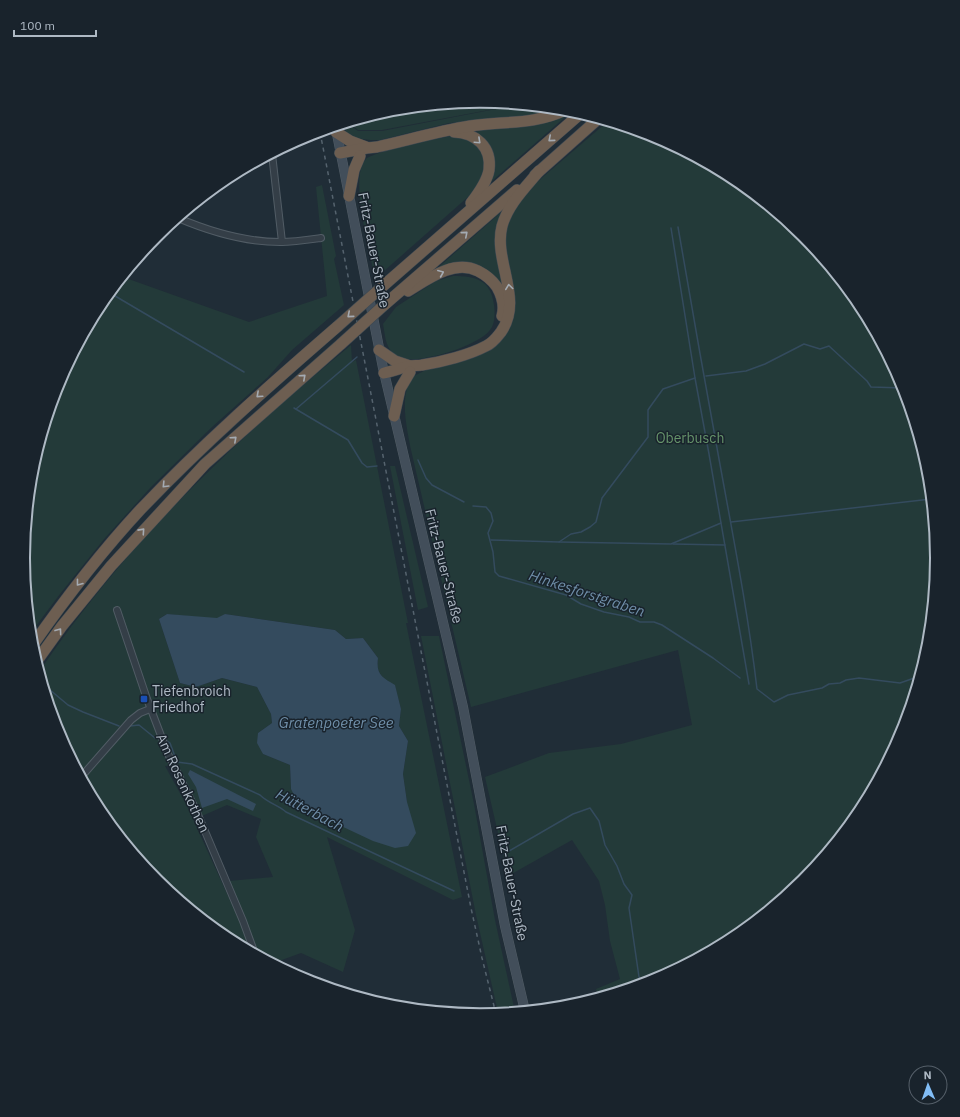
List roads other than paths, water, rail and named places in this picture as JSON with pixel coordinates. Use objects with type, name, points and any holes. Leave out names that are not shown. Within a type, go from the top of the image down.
[{"type":"highway","points":[[341,156],[472,126],[525,122],[554,115]]},
{"type":"highway","points":[[38,638],[54,614],[100,557],[141,510],[196,454],[383,286],[575,119]]},
{"type":"highway","points":[[41,655],[62,626],[111,566],[205,464],[383,306],[593,123]]},
{"type":"highway","points":[[338,131],[350,141],[368,150]]},
{"type":"highway","points":[[442,132],[460,132],[475,137],[485,148],[489,161],[489,172],[479,192],[460,218]]},
{"type":"highway","points":[[349,196],[354,170],[368,150]]},
{"type":"highway","points":[[385,376],[474,351],[488,346],[497,338],[505,326],[509,315],[510,301],[501,240],[505,215],[539,171]]},
{"type":"highway","points":[[383,306],[442,272],[464,267],[474,269],[485,274],[494,283],[501,294],[503,314],[500,324],[493,334],[474,351]]},
{"type":"highway","points":[[379,350],[395,361],[414,368]]},
{"type":"highway","points":[[394,416],[400,389],[414,368]]},
{"type":"main road","name":"Fritz-Bauer-Straße","points":[[336,132],[379,350],[463,707],[505,926],[524,1007]]},
{"type":"street","points":[[273,160],[282,242]]},
{"type":"street","points":[[183,220],[199,227],[226,235],[260,241],[282,242],[320,238]]},
{"type":"street","name":"Am Rosenkothen","points":[[117,610],[150,709],[168,754],[196,810],[252,946]]},
{"type":"street","points":[[84,773],[131,720],[140,713],[150,709]]},
{"type":"water","name":"Gratenpoeter See","points":[[167,614],[217,618],[225,614],[335,630],[346,639],[363,638],[378,658],[378,668],[381,675],[395,685],[401,709],[399,726],[408,741],[403,774],[407,802],[416,833],[408,846],[395,848],[373,841],[305,809],[295,797],[291,789],[290,765],[263,754],[257,743],[258,733],[272,723],[271,714],[257,687],[222,678],[196,687],[180,683],[159,619]]},
{"type":"water","points":[[190,770],[256,804],[253,811],[227,799],[202,808],[196,787],[188,774]]},
{"type":"waterway","points":[[678,227],[740,574],[757,689],[774,702],[788,695],[822,688],[829,684],[840,683],[846,680],[859,678],[900,683],[914,678]]},
{"type":"waterway","points":[[671,228],[695,378],[749,684]]},
{"type":"waterway","name":"Hinkesforstgraben","points":[[115,296],[244,372]]},
{"type":"waterway","points":[[706,376],[746,371],[765,364],[804,344],[820,349],[829,346],[867,381],[871,387],[897,388]]},
{"type":"waterway","points":[[296,409],[357,357]]},
{"type":"waterway","points":[[491,540],[559,542],[571,534],[581,532],[590,527],[596,522],[602,498],[648,437],[648,410],[650,407],[663,389],[695,378]]},
{"type":"waterway","name":"Hinkesforstgraben","points":[[294,408],[348,440],[362,463],[367,467],[377,466]]},
{"type":"waterway","name":"Hinkesforstgraben","points":[[418,460],[426,478],[432,485],[464,502]]},
{"type":"waterway","points":[[731,522],[926,500]]},
{"type":"waterway","name":"Hinkesforstgraben","points":[[473,506],[486,507],[491,513],[493,521],[488,533],[493,552],[495,572],[499,576],[566,595],[581,604],[604,612],[629,617],[640,622],[654,622],[662,625],[713,658],[740,678]]},
{"type":"waterway","points":[[559,542],[671,544],[721,523]]},
{"type":"waterway","points":[[673,544],[725,545]]},
{"type":"waterway","name":"Hütterbach","points":[[50,690],[68,705],[119,726]]},
{"type":"waterway","name":"Hütterbach","points":[[130,726],[139,725],[157,738]]},
{"type":"waterway","name":"Hütterbach","points":[[167,741],[170,743],[177,762],[192,764],[260,795],[286,812],[454,891]]},
{"type":"waterway","name":"Hütterbach","points":[[504,854],[573,814],[590,808],[599,821],[605,845],[617,866],[624,884],[632,895],[629,908],[640,979]]},
{"type":"railway","points":[[321,138],[471,908],[494,1008]]},
{"type":"place","name":"Tiefenbroich Friedhof","points":[[144,699]]},
{"type":"park label","name":"Oberbusch","points":[[690,438]]}]
